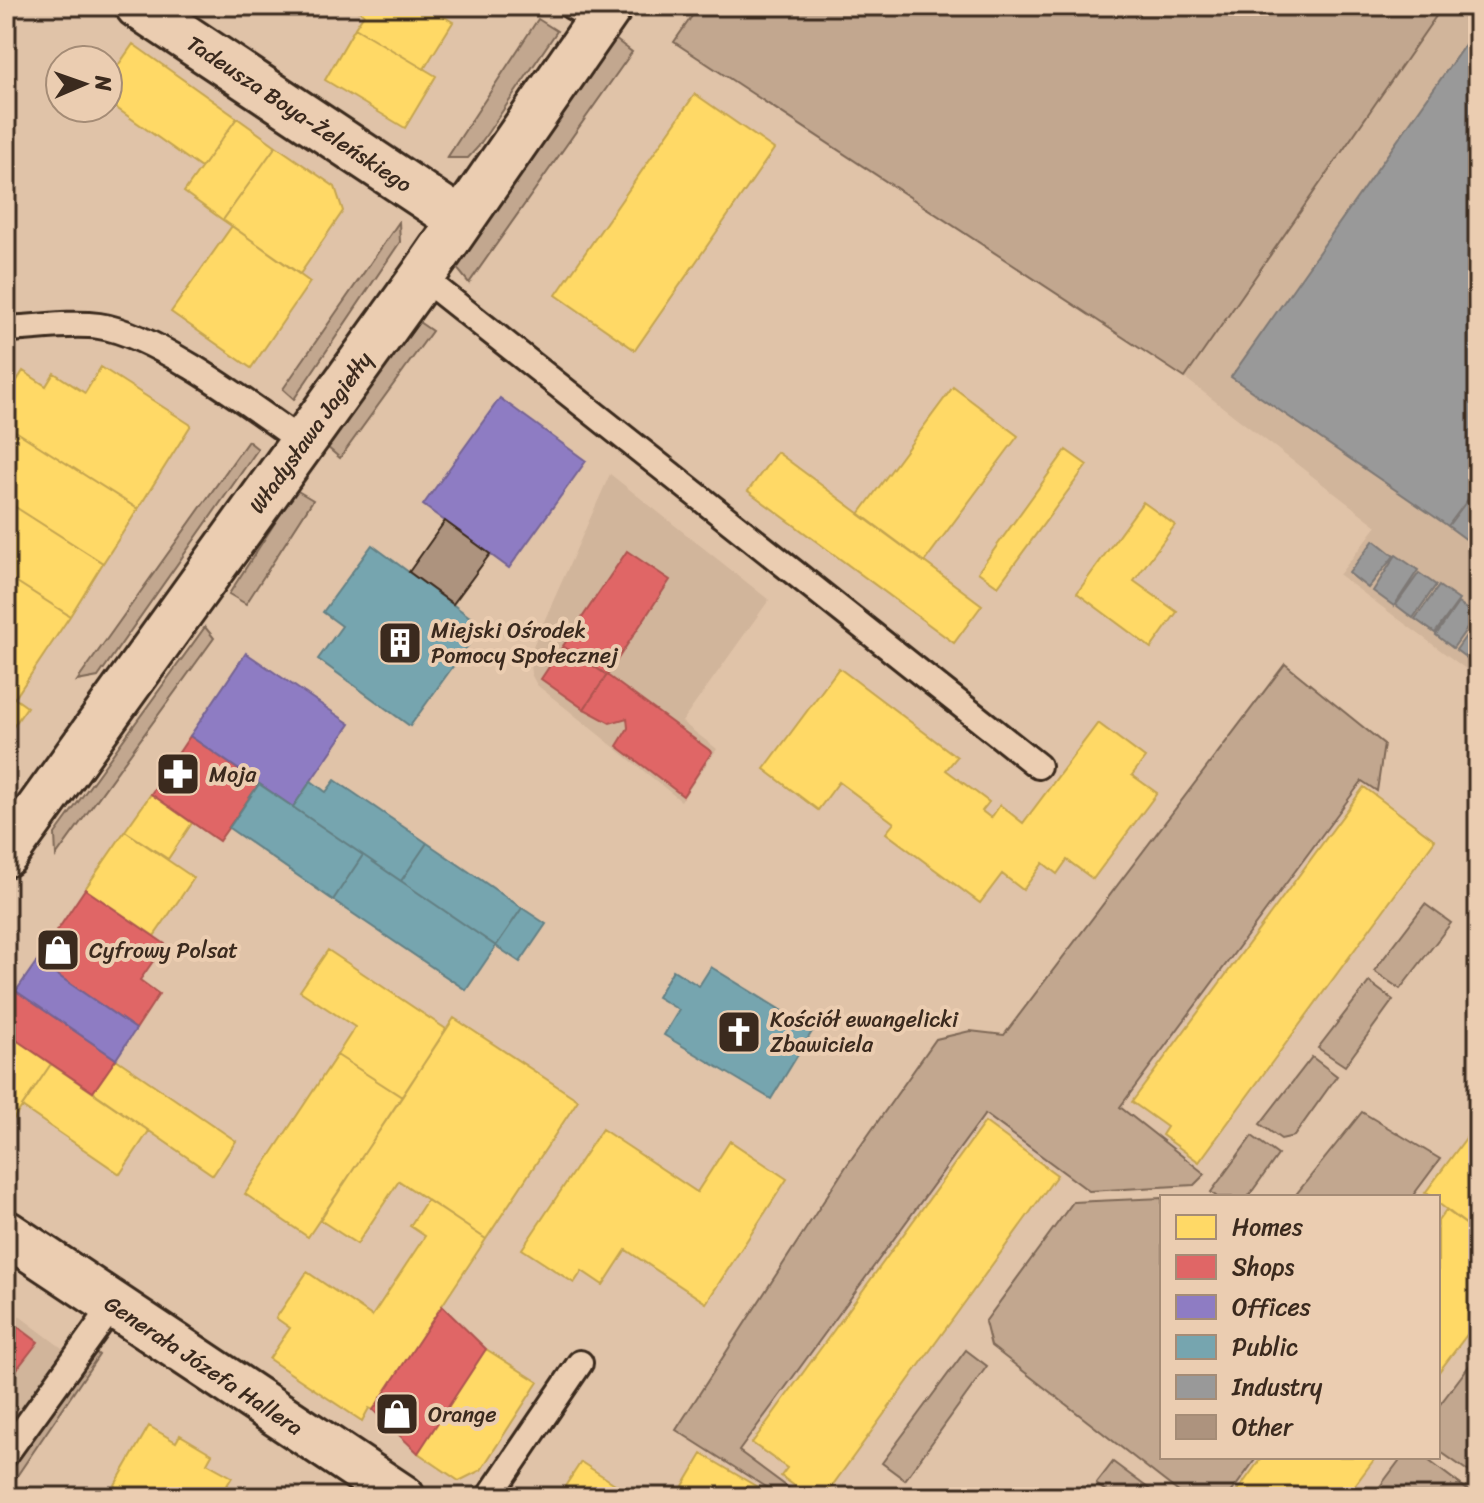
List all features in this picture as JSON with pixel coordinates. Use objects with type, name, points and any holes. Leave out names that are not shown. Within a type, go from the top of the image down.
[{"type":"street","name":"Tadeusza Boya-Żeleńskiego","points":[[138,6],[460,220]]},
{"type":"street","name":"Władysława Jagiełły","points":[[6,854],[422,277],[594,11]]},
{"type":"street","name":"Generała Józefa Hallera","points":[[6,1233],[402,1497]]},
{"type":"lane","points":[[422,277],[1038,766]]},
{"type":"lane","points":[[6,329],[100,326],[157,347],[247,402],[302,442]]},
{"type":"lane","points":[[6,1454],[114,1304]]},
{"type":"lane","points":[[489,1497],[580,1363]]},
{"type":"shaded area","points":[[699,6],[1443,6],[1185,378],[674,42]]},
{"type":"shaded area","points":[[1443,6],[1478,6],[1478,678],[1339,575],[1377,526],[1185,378]]},
{"type":"shaded area","points":[[538,19],[557,31],[478,147],[468,158],[447,158]]},
{"type":"shaded area","points":[[615,39],[632,52],[469,283],[456,267]]},
{"type":"shaded area","points":[[399,222],[400,242],[294,399],[283,389]]},
{"type":"shaded area","points":[[419,322],[432,331],[340,458],[327,447]]},
{"type":"shaded area","points":[[248,441],[258,449],[98,677],[77,681]]},
{"type":"shaded area","points":[[610,474],[769,600],[682,722],[717,749],[681,801],[537,685],[531,674],[529,655]]},
{"type":"shaded area","points":[[296,490],[313,500],[246,604],[229,594]]},
{"type":"shaded area","points":[[205,627],[214,638],[56,856],[55,834]]},
{"type":"shaded area","points":[[1285,664],[1384,744],[1377,791],[1362,781],[1120,1107],[1205,1174],[1194,1185],[1089,1191],[985,1114],[739,1451],[801,1497],[781,1497],[676,1430],[845,1168],[936,1039],[970,1031],[1004,1035]]},
{"type":"shaded area","points":[[1425,904],[1451,923],[1400,989],[1374,971]]},
{"type":"shaded area","points":[[1369,982],[1393,1000],[1345,1066],[1318,1048]]},
{"type":"shaded area","points":[[1312,1057],[1337,1076],[1294,1136],[1281,1139],[1260,1124]]},
{"type":"shaded area","points":[[1362,1112],[1440,1159],[1415,1195],[1296,1195]]},
{"type":"shaded area","points":[[1252,1136],[1278,1155],[1249,1195],[1215,1195],[1211,1192]]},
{"type":"shaded area","points":[[1160,1198],[1160,1459],[1256,1459],[1228,1497],[1185,1497],[991,1346],[985,1322],[1073,1202]]},
{"type":"shaded area","points":[[6,1306],[66,1351],[6,1433]]},
{"type":"shaded area","points":[[93,1350],[99,1355],[6,1492],[6,1478]]},
{"type":"shaded area","points":[[966,1350],[987,1366],[905,1480],[882,1463]]},
{"type":"shaded area","points":[[1478,1354],[1478,1478],[1440,1451],[1440,1404]]},
{"type":"shaded area","points":[[1400,1459],[1427,1459],[1469,1491],[1478,1480],[1478,1497],[1372,1497]]},
{"type":"shaded area","points":[[1113,1462],[1160,1497],[1114,1497],[1096,1484]]},
{"type":"building: Homes","points":[[351,6],[426,6],[453,22],[424,69],[355,28],[364,14]]},
{"type":"building: Homes","points":[[355,28],[436,76],[405,128],[325,80]]},
{"type":"building: Homes","points":[[133,44],[237,118],[201,168],[124,113],[124,57]]},
{"type":"building: Homes","points":[[695,94],[774,149],[635,350],[556,295]]},
{"type":"building: Homes","points":[[237,118],[276,146],[223,220],[184,192]]},
{"type":"building: Homes","points":[[276,146],[335,187],[343,211],[300,274],[223,220]]},
{"type":"building: Homes","points":[[232,226],[310,282],[251,368],[171,312]]},
{"type":"building: Homes","points":[[101,367],[191,425],[138,509],[6,425],[6,398],[23,371],[46,386],[54,373],[85,393]]},
{"type":"building: Homes","points":[[953,387],[1018,436],[924,562],[859,514]]},
{"type":"building: Homes","points":[[6,425],[138,509],[103,563],[6,501]]},
{"type":"building: Homes","points":[[1066,450],[1087,465],[998,586],[978,572]]},
{"type":"building: Homes","points":[[777,452],[982,605],[954,643],[748,491]]},
{"type":"building: Homes","points":[[6,501],[103,563],[70,616],[6,575]]},
{"type":"building: Homes","points":[[1143,502],[1175,525],[1134,581],[1177,612],[1151,648],[1077,593]]},
{"type":"building: Homes","points":[[6,575],[70,616],[15,698],[6,692]]},
{"type":"building: Homes","points":[[839,668],[957,757],[946,770],[989,802],[982,811],[991,818],[1000,805],[1023,823],[1098,723],[1145,758],[1132,775],[1157,793],[1093,879],[1067,860],[1057,874],[1043,863],[1023,890],[1002,874],[980,903],[886,833],[894,823],[839,782],[818,810],[764,769]]},
{"type":"building: Homes","points":[[6,692],[27,707],[6,737]]},
{"type":"building: Homes","points":[[1364,787],[1435,840],[1199,1162],[1162,1135],[1167,1127],[1132,1102]]},
{"type":"building: Homes","points":[[151,794],[192,823],[168,859],[125,831]]},
{"type":"building: Homes","points":[[125,831],[194,878],[154,936],[85,889]]},
{"type":"building: Homes","points":[[328,950],[446,1029],[402,1097],[337,1055],[355,1027],[300,991]]},
{"type":"building: Homes","points":[[454,1018],[578,1100],[486,1239],[399,1181],[357,1244],[320,1220]]},
{"type":"building: Homes","points":[[6,1033],[51,1064],[6,1130]]},
{"type":"building: Homes","points":[[337,1055],[402,1097],[308,1237],[245,1194]]},
{"type":"building: Homes","points":[[116,1059],[236,1141],[213,1175],[93,1092]]},
{"type":"building: Homes","points":[[51,1064],[149,1131],[120,1174],[22,1107]]},
{"type":"building: Homes","points":[[985,1122],[1057,1175],[824,1497],[810,1497],[781,1476],[787,1468],[752,1443]]},
{"type":"building: Homes","points":[[602,1129],[697,1192],[730,1141],[787,1179],[706,1303],[626,1250],[603,1285],[582,1271],[574,1283],[522,1249]]},
{"type":"building: Homes","points":[[1472,1130],[1478,1135],[1478,1233],[1440,1204],[1440,1195],[1425,1193]]},
{"type":"building: Homes","points":[[427,1200],[486,1239],[373,1410],[369,1408],[362,1421],[269,1359],[290,1328],[276,1318],[307,1272],[372,1316],[425,1236],[410,1226]]},
{"type":"building: Homes","points":[[1446,1210],[1478,1233],[1478,1320],[1440,1370],[1440,1218]]},
{"type":"building: Homes","points":[[486,1349],[538,1382],[481,1470],[459,1481],[418,1453]]},
{"type":"building: Homes","points":[[149,1426],[176,1442],[180,1435],[212,1454],[207,1463],[232,1477],[220,1497],[108,1497]]},
{"type":"building: Homes","points":[[702,1454],[774,1497],[702,1497],[683,1486]]},
{"type":"building: Homes","points":[[1261,1459],[1374,1459],[1346,1497],[1233,1497]]},
{"type":"building: Homes","points":[[581,1462],[635,1497],[558,1497]]},
{"type":"building: Shops","points":[[627,551],[670,580],[607,675],[563,646]]},
{"type":"building: Shops","points":[[563,646],[607,675],[584,709],[541,679]]},
{"type":"building: Shops","points":[[607,675],[712,752],[683,796],[617,746],[628,728],[627,718],[610,723],[584,709]]},
{"type":"building: Shops","points":[[190,736],[259,784],[219,841],[151,794]]},
{"type":"building: Shops","points":[[85,889],[165,944],[140,980],[159,994],[136,1029],[37,961]]},
{"type":"building: Shops","points":[[16,991],[116,1059],[93,1092],[6,1033],[6,1006]]},
{"type":"building: Shops","points":[[442,1306],[486,1349],[418,1453],[373,1410]]},
{"type":"building: Shops","points":[[10,1321],[38,1342],[6,1383],[6,1326]]},
{"type":"building: Offices","points":[[500,398],[586,461],[509,568],[423,505]]},
{"type":"building: Offices","points":[[246,653],[350,724],[293,807],[190,736]]},
{"type":"building: Offices","points":[[37,961],[136,1029],[116,1059],[16,991]]},
{"type":"building: Public","name":"Miejski Ośrodek Pomocy Społecznej","points":[[372,545],[482,626],[410,726],[318,659],[342,626],[323,612]]},
{"type":"building: Public","points":[[335,780],[427,843],[401,881],[293,807],[311,781],[326,792]]},
{"type":"building: Public","points":[[259,784],[363,855],[333,900],[229,828]]},
{"type":"building: Public","points":[[427,843],[522,908],[496,946],[401,881]]},
{"type":"building: Public","points":[[363,855],[496,946],[466,990],[333,900]]},
{"type":"building: Public","points":[[522,908],[546,924],[520,962],[496,946]]},
{"type":"building: Public","name":"Kościół ewangelicki Zbawiciela","points":[[711,967],[813,1030],[771,1099],[664,1035],[679,1010],[657,997],[673,970],[699,986]]},
{"type":"building: Industry","points":[[1478,26],[1478,486],[1448,526],[1231,377]]},
{"type":"building: Industry","points":[[1478,486],[1478,548],[1448,526]]},
{"type":"building: Industry","points":[[1374,540],[1394,556],[1368,588],[1349,573]]},
{"type":"building: Industry","points":[[1396,555],[1418,570],[1394,606],[1373,591]]},
{"type":"building: Industry","points":[[1419,573],[1436,585],[1413,618],[1396,605]]},
{"type":"building: Industry","points":[[1439,586],[1459,600],[1435,633],[1415,619]]},
{"type":"building: Industry","points":[[1458,603],[1476,616],[1453,648],[1436,635]]},
{"type":"building: Industry","points":[[1478,619],[1478,662],[1476,665],[1456,650]]},
{"type":"building: Other","points":[[445,521],[490,554],[453,604],[409,572]]},
{"type":"place","name":"Miejski Ośrodek Pomocy Społecznej","points":[[400,643]]},
{"type":"place","name":"Moja","points":[[178,774]]},
{"type":"place","name":"Cyfrowy Polsat","points":[[58,950]]},
{"type":"place","name":"Kościół ewangelicki Zbawiciela","points":[[739,1032]]},
{"type":"place","name":"Orange","points":[[397,1414]]}]
